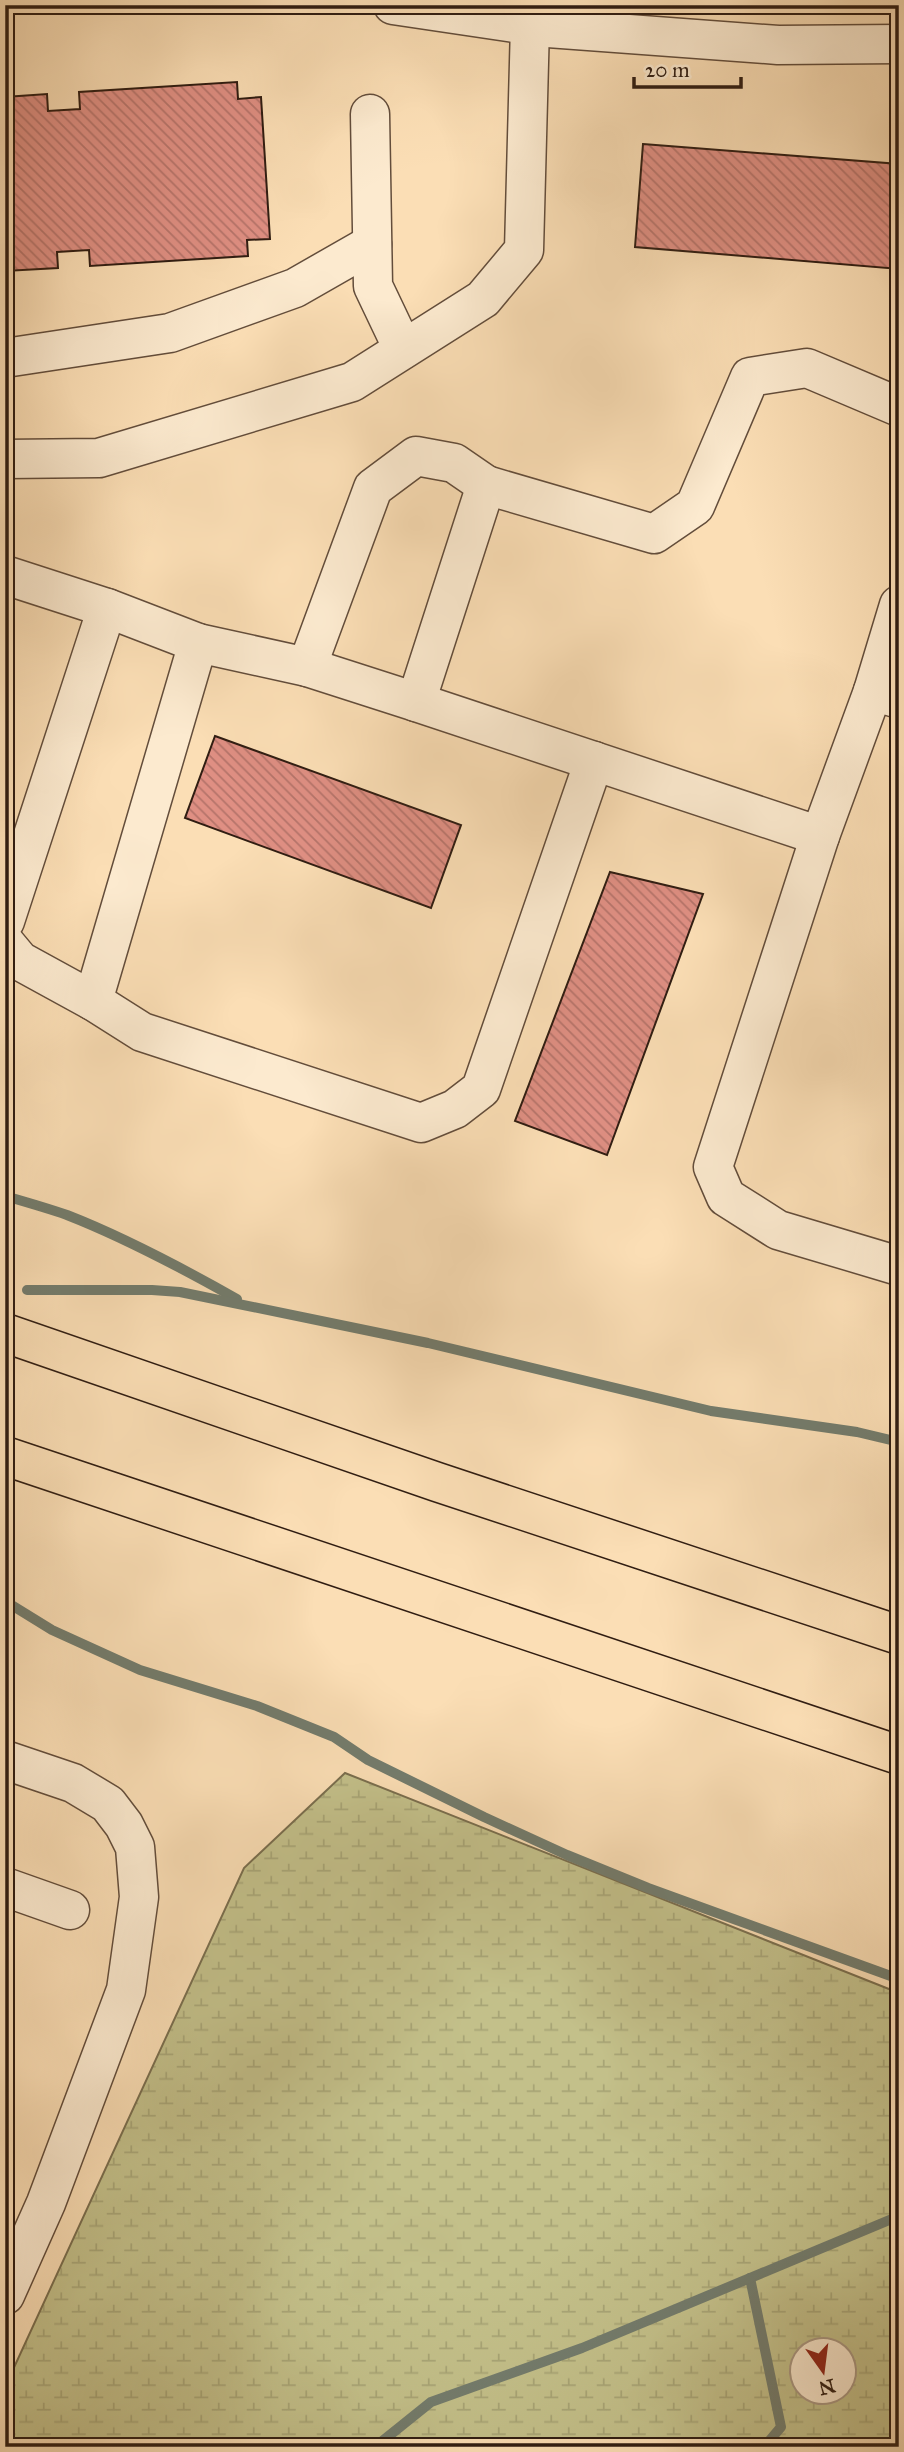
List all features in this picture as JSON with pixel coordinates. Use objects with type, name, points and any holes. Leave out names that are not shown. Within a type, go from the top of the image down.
[{"type":"highway","points":[[5,1333],[437,1482],[899,1635]]},
{"type":"highway","points":[[5,1456],[899,1755]]},
{"type":"street","points":[[393,5],[530,25],[778,45],[899,44]]},
{"type":"street","points":[[5,459],[99,458],[352,382],[483,299],[524,250],[530,25]]},
{"type":"street","points":[[370,114],[373,286],[403,349]]},
{"type":"street","points":[[5,358],[170,333],[295,288],[372,244]]},
{"type":"street","points":[[307,667],[373,488],[416,456],[454,463],[486,485],[654,534],[695,506],[750,377],[807,368],[899,407]]},
{"type":"street","points":[[416,702],[486,485]]},
{"type":"street","points":[[5,575],[107,608],[198,643],[307,667],[820,836]]},
{"type":"street","points":[[899,605],[886,695],[820,836],[713,1167],[726,1197],[778,1230],[899,1266]]},
{"type":"street","points":[[5,921],[107,608]]},
{"type":"street","points":[[93,1001],[198,643]]},
{"type":"street","points":[[5,943],[20,961],[93,1001],[142,1032],[421,1122],[455,1109],[481,1089],[594,761]]},
{"type":"street","points":[[5,2295],[46,2203],[126,1990],[139,1897],[135,1847],[124,1825],[108,1804],[73,1783],[6,1763]]},
{"type":"street","points":[[5,1887],[70,1910]]},
{"type":"green space","points":[[345,1773],[899,1993],[899,2447],[5,2447],[5,2387],[244,1868]]},
{"type":"building","points":[[237,82],[238,99],[261,97],[270,239],[247,240],[248,256],[90,266],[89,250],[57,252],[58,268],[5,271],[5,97],[47,94],[48,111],[80,109],[79,92]]},
{"type":"building","points":[[643,144],[899,164],[899,269],[635,247]]},
{"type":"building","points":[[215,736],[461,825],[431,908],[185,818]]},
{"type":"building","points":[[610,872],[703,894],[607,1155],[515,1121]]},
{"type":"waterway","points":[[5,1196],[67,1215],[111,1233],[237,1299]]},
{"type":"waterway","points":[[27,1290],[180,1292],[428,1343],[711,1411],[857,1432],[899,1442]]},
{"type":"waterway","points":[[5,1601],[52,1630],[140,1670],[257,1706],[334,1737],[368,1760],[567,1855],[648,1888],[899,1979]]},
{"type":"waterway","points":[[375,2447],[431,2402],[582,2348],[899,2216]]},
{"type":"waterway","points":[[750,2278],[781,2427],[764,2447]]}]
